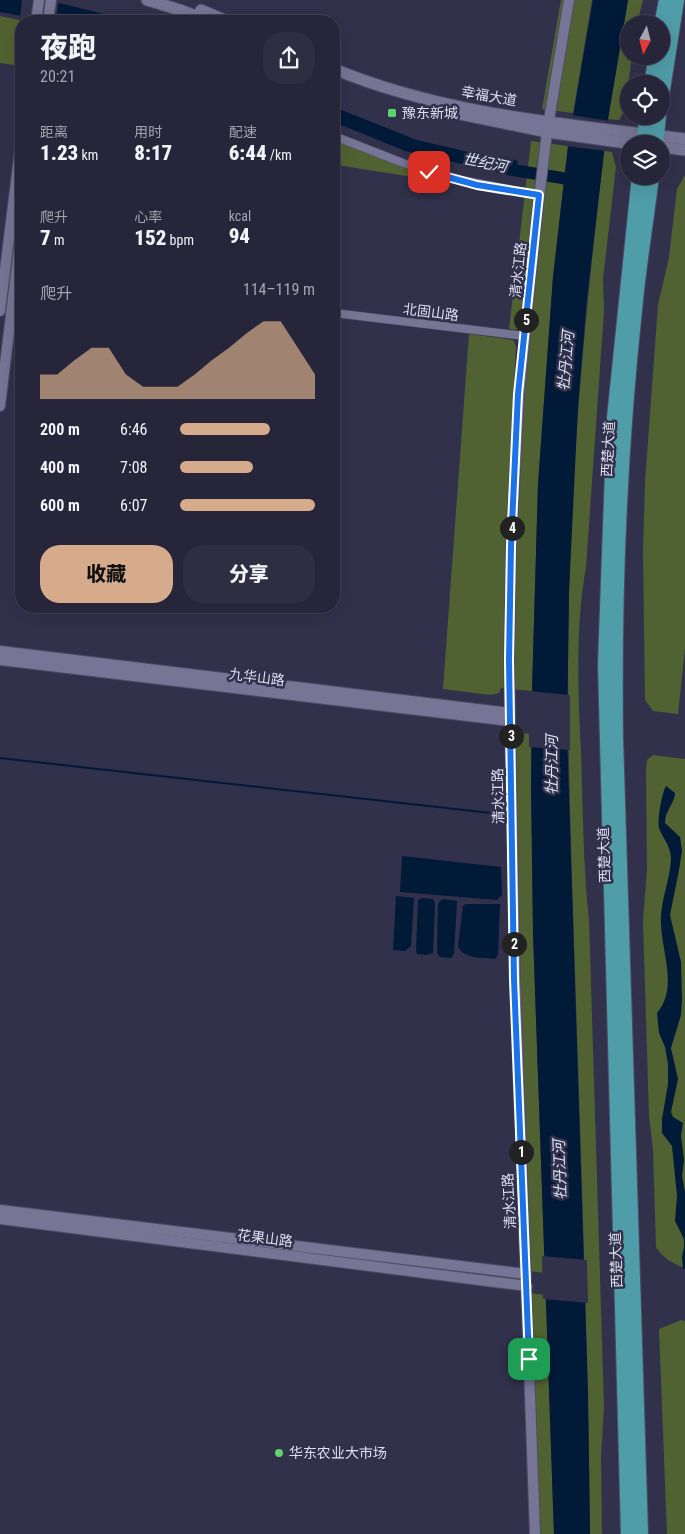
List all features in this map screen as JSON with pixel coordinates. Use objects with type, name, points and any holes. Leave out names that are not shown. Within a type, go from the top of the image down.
[{"type":"highway","points":[[663,15],[666,0]]},
{"type":"highway","points":[[665,75],[677,0]]},
{"type":"highway","name":"西楚大道","points":[[628,1534],[605,664],[614,418],[638,185]]},
{"type":"highway","name":"西楚大道","points":[[641,1534],[616,737],[616,663],[617,586],[626,407],[636,300],[651,185]]},
{"type":"main road","points":[[147,0],[193,15]]},
{"type":"main road","points":[[175,0],[212,15]]},
{"type":"main road","name":"幸福大道","points":[[340,71],[426,99],[548,127]]},
{"type":"main road","name":"幸福大道","points":[[340,79],[386,96],[497,123],[548,127],[620,137]]},
{"type":"main road","points":[[670,139],[685,139]]},
{"type":"main road","points":[[670,146],[685,150]]},
{"type":"street","points":[[37,15],[39,0]]},
{"type":"street","points":[[49,15],[51,0]]},
{"type":"street","name":"清水江路","points":[[535,1534],[514,979],[510,717],[511,546],[518,394],[524,336],[548,127],[570,0]]},
{"type":"street","points":[[340,138],[403,163],[477,185],[540,192]]},
{"type":"street","points":[[0,311],[15,190]]},
{"type":"street","points":[[5,271],[15,272]]},
{"type":"street","points":[[0,406],[15,301]]},
{"type":"street","name":"北固山路","points":[[340,314],[524,336]]},
{"type":"street","name":"九华山路","points":[[0,651],[510,717]]},
{"type":"street","name":"九华山路","points":[[0,660],[510,717]]},
{"type":"street","name":"花果山路","points":[[0,1210],[526,1274]]},
{"type":"street","name":"花果山路","points":[[0,1219],[527,1286]]},
{"type":"green space","points":[[561,0],[592,0],[573,113],[542,109]]},
{"type":"green space","points":[[628,0],[643,0],[639,15],[625,15]]},
{"type":"green space","points":[[0,16],[15,19],[15,65],[0,63]]},
{"type":"green space","points":[[620,48],[620,65],[631,65],[630,75],[620,75],[620,118],[619,120],[608,119]]},
{"type":"green space","points":[[340,141],[381,158],[520,194],[340,165]]},
{"type":"green space","points":[[531,141],[568,146],[553,277],[538,484],[532,691],[501,688],[499,693],[490,695],[443,689],[469,334],[513,340],[516,346],[513,408],[520,330],[509,329]]},
{"type":"green space","points":[[604,151],[612,152],[616,167],[603,279],[604,311],[578,660],[584,857],[589,920],[604,1406],[601,1457],[602,1534],[590,1534],[586,1323],[569,783],[568,642],[573,484],[577,428],[586,317]]},
{"type":"green space","points":[[685,175],[685,648],[678,714],[653,711],[645,700],[643,551],[645,482],[658,305],[669,257],[677,189]]},
{"type":"green space","points":[[512,732],[531,734],[533,933],[545,1273],[529,1271]]},
{"type":"green space","points":[[653,755],[685,759],[685,1268],[662,1255],[656,1247],[653,1149],[649,1116],[643,921],[647,870],[646,770],[647,760]]},
{"type":"green space","points":[[529,1293],[546,1295],[554,1534],[537,1534]]},
{"type":"green space","points":[[681,1320],[685,1321],[685,1534],[667,1534],[659,1329]]},
{"type":"water","points":[[0,0],[47,0],[108,15],[16,15],[0,12]]},
{"type":"water","name":"牡丹江河","points":[[593,0],[628,0],[625,15],[620,15],[620,48],[608,119],[587,298],[578,406],[569,592],[567,734],[588,1393],[590,1534],[554,1534],[533,933],[532,691],[538,484],[553,277],[568,146]]},
{"type":"water","points":[[340,109],[417,140],[518,161],[514,176],[405,151],[340,124]]},
{"type":"water","points":[[666,786],[675,793],[665,818],[665,823],[680,837],[682,851],[670,915],[681,962],[682,999],[681,1015],[671,1048],[678,1079],[671,1112],[673,1117],[683,1123],[681,1136],[684,1160],[682,1176],[685,1192],[685,1269],[683,1269],[682,1257],[684,1239],[675,1221],[677,1196],[672,1146],[662,1133],[662,1119],[668,1084],[668,1064],[665,1047],[659,1033],[657,1013],[664,1002],[668,978],[661,916],[671,859],[670,850],[659,828],[659,813]]},
{"type":"water","points":[[402,856],[501,867],[502,895],[497,900],[400,892]]},
{"type":"water","points":[[396,896],[414,898],[411,946],[405,951],[393,950]]},
{"type":"water","points":[[421,898],[433,899],[435,904],[433,953],[426,955],[417,954],[416,949],[418,900]]},
{"type":"water","points":[[444,899],[457,901],[454,954],[451,958],[440,957],[437,953],[438,904]]},
{"type":"water","points":[[466,904],[500,904],[498,955],[495,959],[469,956],[458,946],[463,906]]},
{"type":"pier","points":[[22,0],[59,0],[57,15],[20,15]]},
{"type":"pier","points":[[571,115],[610,121],[606,151],[565,146]]},
{"type":"pier","points":[[529,691],[570,695],[570,750],[529,747]]},
{"type":"pier","points":[[542,1256],[587,1260],[588,1303],[543,1299]]},
{"type":"waterway","name":"世纪河","points":[[501,168],[580,181]]},
{"type":"waterway","points":[[0,758],[500,814]]},
{"type":"place","name":"豫东新城","points":[[392,113]]},
{"type":"place","name":"华东农业大市场","points":[[279,1453]]},
{"type":"route","points":[[429,172],[477,185],[539,195],[518,394],[511,546],[509,660],[514,979],[529,1359]]}]
